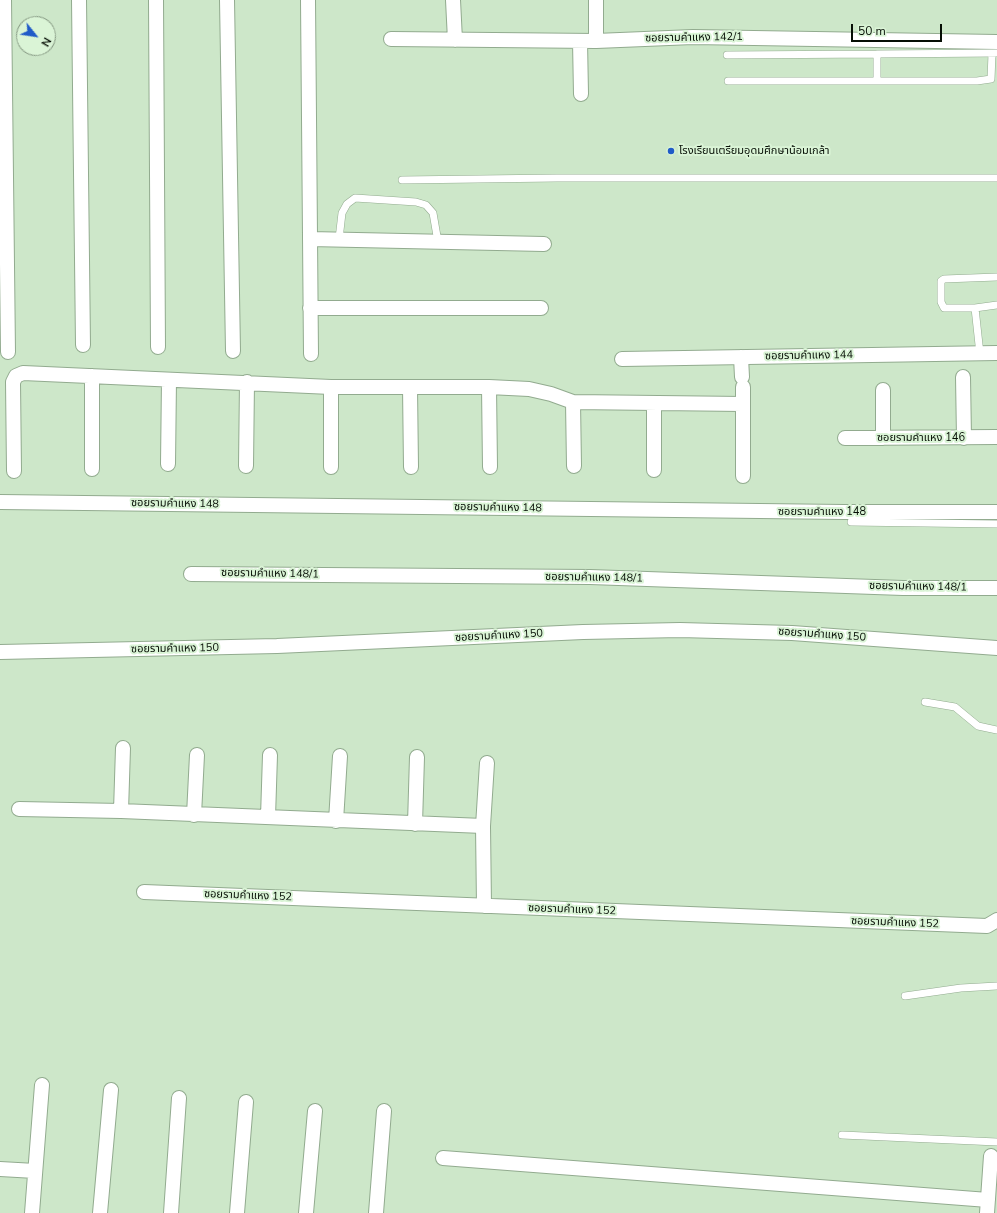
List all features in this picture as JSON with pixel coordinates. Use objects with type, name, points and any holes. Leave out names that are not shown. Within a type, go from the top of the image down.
[{"type":"street","points":[[4,0],[8,352]]},
{"type":"street","points":[[80,0],[83,345]]},
{"type":"street","points":[[156,0],[158,347]]},
{"type":"street","points":[[227,0],[233,351]]},
{"type":"street","points":[[308,0],[311,354]]},
{"type":"street","points":[[454,0],[455,40]]},
{"type":"street","points":[[596,0],[596,41]]},
{"type":"street","name":"ซอยรามคำแหง 142/1","points":[[391,39],[596,41],[693,37],[995,50]]},
{"type":"street","points":[[580,41],[581,94]]},
{"type":"street","points":[[310,239],[544,244]]},
{"type":"street","points":[[310,308],[541,308]]},
{"type":"street","name":"ซอยรามคำแหง 144","points":[[622,359],[997,353]]},
{"type":"street","points":[[741,357],[744,476]]},
{"type":"street","points":[[14,471],[13,382],[16,376],[23,373],[331,387],[489,386],[529,389],[551,394],[573,402],[743,404]]},
{"type":"street","points":[[92,376],[92,468]]},
{"type":"street","points":[[963,376],[964,438]]},
{"type":"street","points":[[168,464],[169,380]]},
{"type":"street","points":[[246,466],[247,382]]},
{"type":"street","points":[[489,386],[490,467]]},
{"type":"street","points":[[331,387],[331,467]]},
{"type":"street","points":[[410,387],[411,467]]},
{"type":"street","points":[[883,390],[883,438]]},
{"type":"street","points":[[573,402],[574,466]]},
{"type":"street","points":[[654,404],[654,470]]},
{"type":"street","name":"ซอยรามคำแหง 146","points":[[845,438],[997,437]]},
{"type":"street","name":"ซอยรามคำแหง 148","points":[[0,502],[844,512],[997,512]]},
{"type":"street","name":"ซอยรามคำแหง 148/1","points":[[191,574],[590,577],[903,588],[997,588]]},
{"type":"street","name":"ซอยรามคำแหง 150","points":[[0,652],[277,646],[583,632],[680,630],[792,633],[997,648]]},
{"type":"street","points":[[121,811],[123,748]]},
{"type":"street","points":[[194,815],[197,755]]},
{"type":"street","points":[[268,817],[270,755]]},
{"type":"street","points":[[336,821],[340,756]]},
{"type":"street","points":[[415,824],[417,757]]},
{"type":"street","points":[[484,906],[483,826],[487,763]]},
{"type":"street","points":[[19,809],[121,811],[483,826]]},
{"type":"street","name":"ซอยรามคำแหง 152","points":[[144,892],[987,926],[997,920]]},
{"type":"street","points":[[32,1213],[42,1085]]},
{"type":"street","points":[[100,1213],[111,1090]]},
{"type":"street","points":[[171,1213],[179,1098]]},
{"type":"street","points":[[237,1213],[246,1102]]},
{"type":"street","points":[[306,1213],[315,1111]]},
{"type":"street","points":[[376,1213],[384,1111]]},
{"type":"street","points":[[444,1158],[987,1206],[991,1156]]},
{"type":"street","points":[[0,1169],[35,1171]]},
{"type":"lane","points":[[727,55],[877,54],[995,50],[994,79],[728,81]]},
{"type":"lane","points":[[877,54],[877,80]]},
{"type":"lane","points":[[402,180],[557,178],[997,178]]},
{"type":"lane","points":[[340,239],[342,213],[347,204],[355,198],[426,204],[433,213],[438,242]]},
{"type":"lane","points":[[997,277],[950,278],[941,281],[941,302],[944,308],[975,308],[997,305]]},
{"type":"lane","points":[[975,308],[980,354]]},
{"type":"lane","points":[[851,522],[997,524]]},
{"type":"lane","points":[[925,702],[956,707],[978,726],[997,730]]},
{"type":"lane","points":[[905,996],[961,988],[997,986]]},
{"type":"lane","points":[[842,1135],[997,1142]]},
{"type":"place","name":"โรงเรียนเตรียมอุดมศึกษาน้อมเกล้า","points":[[671,151]]}]
